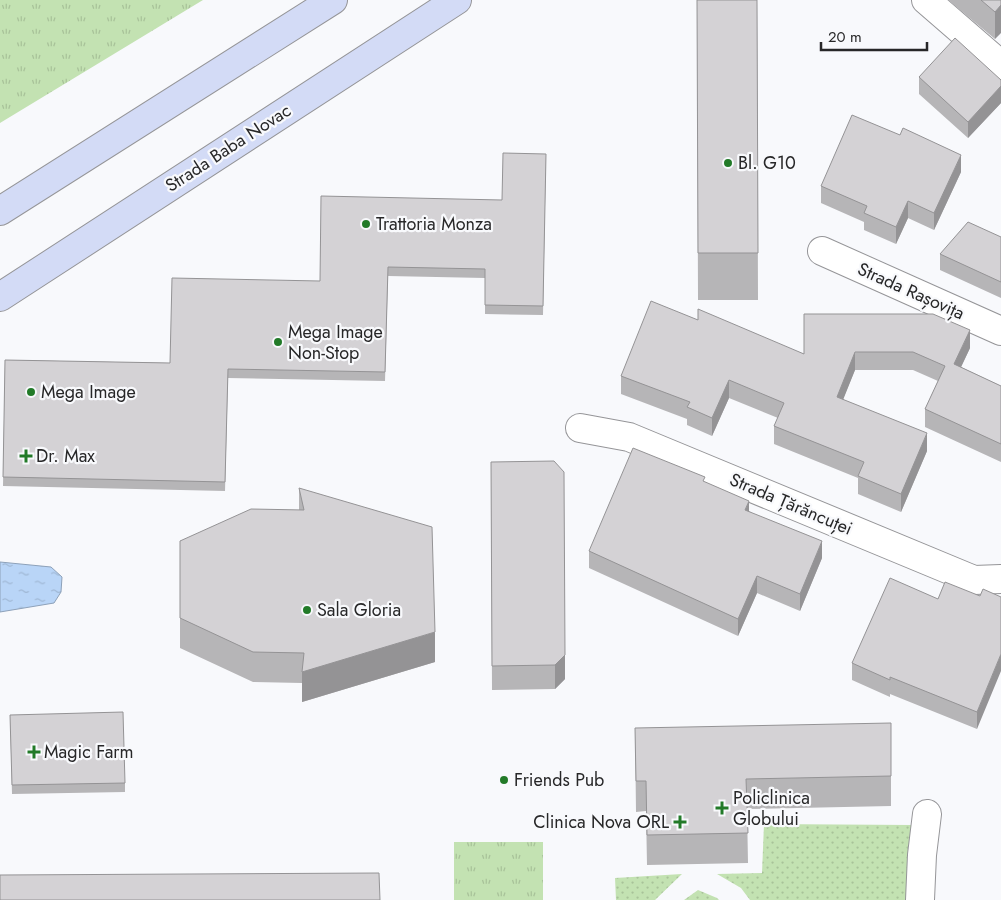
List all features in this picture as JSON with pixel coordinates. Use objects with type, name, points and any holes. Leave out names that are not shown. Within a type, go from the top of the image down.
[{"type":"main road","points":[[0,211],[333,0]]},
{"type":"main road","name":"Strada Baba Novac","points":[[0,297],[457,0]]},
{"type":"street","points":[[926,0],[1001,65]]},
{"type":"street","name":"Strada Rașovița","points":[[822,251],[1001,331]]},
{"type":"street","name":"Strada Țărăncuței","points":[[580,428],[629,437],[974,580],[1001,579]]},
{"type":"street","points":[[920,900],[922,855],[927,814]]},
{"type":"green space","points":[[0,0],[203,0],[0,123]]},
{"type":"green space","points":[[764,824],[913,825],[911,900],[750,900],[741,888],[717,874],[762,873]]},
{"type":"green space","points":[[454,842],[543,842],[543,900],[454,900]]},
{"type":"green space","points":[[682,874],[655,900],[616,900],[615,878]]},
{"type":"green space","points":[[698,890],[717,898],[719,900],[684,900]]},
{"type":"water","points":[[0,562],[51,567],[62,577],[61,592],[54,603],[0,612]]},
{"type":"building","name":"Bl. G10","points":[[697,0],[757,0],[758,253],[698,253]]},
{"type":"building","points":[[981,0],[1001,0],[1001,5],[995,12]]},
{"type":"building","points":[[955,38],[1001,80],[1001,86],[968,122],[919,77]]},
{"type":"building","points":[[852,115],[900,135],[903,128],[961,155],[934,213],[908,201],[896,227],[864,213],[867,206],[821,186]]},
{"type":"building","name":"Mega Image Non-Stop","points":[[503,153],[546,154],[543,306],[485,305],[485,269],[388,267],[385,372],[228,369],[225,482],[3,477],[5,360],[170,363],[172,278],[320,281],[321,196],[502,200]]},
{"type":"building","points":[[968,222],[1001,237],[1001,282],[940,254]]},
{"type":"building","points":[[651,301],[698,320],[698,309],[804,354],[804,314],[933,314],[970,330],[954,364],[1001,386],[1001,444],[925,409],[945,366],[913,352],[855,352],[837,397],[927,433],[901,494],[858,476],[864,462],[774,426],[784,403],[729,380],[712,418],[687,407],[690,402],[621,376]]},
{"type":"building","points":[[633,448],[705,477],[703,481],[749,501],[745,510],[822,541],[800,594],[757,576],[738,619],[589,551]]},
{"type":"building","points":[[554,461],[564,472],[565,655],[555,665],[492,666],[491,462]]},
{"type":"building","name":"Sala Gloria","points":[[299,488],[432,527],[435,632],[302,672],[304,653],[253,652],[180,618],[180,541],[251,509],[304,510]]},
{"type":"building","points":[[890,578],[938,599],[945,582],[980,596],[983,589],[1001,597],[1001,654],[977,712],[890,677],[890,680],[852,663]]},
{"type":"building","points":[[123,712],[125,783],[12,785],[10,715]]},
{"type":"building","points":[[891,723],[891,776],[746,779],[748,833],[647,835],[646,781],[636,781],[635,728]]},
{"type":"building","points":[[379,873],[380,900],[0,900],[0,875]]},
{"type":"place","name":"Bl. G10","points":[[728,163]]},
{"type":"place","name":"Trattoria Monza","points":[[366,224]]},
{"type":"place","name":"Mega Image Non-Stop","points":[[278,342]]},
{"type":"place","name":"Mega Image","points":[[31,392]]},
{"type":"place","name":"Dr. Max","points":[[26,456]]},
{"type":"place","name":"Sala Gloria","points":[[307,610]]},
{"type":"place","name":"Magic Farm","points":[[34,752]]},
{"type":"place","name":"Friends Pub","points":[[504,780]]},
{"type":"place","name":"Policlinica Globului","points":[[722,808]]},
{"type":"place","name":"Clinica Nova ORL","points":[[680,822]]}]
